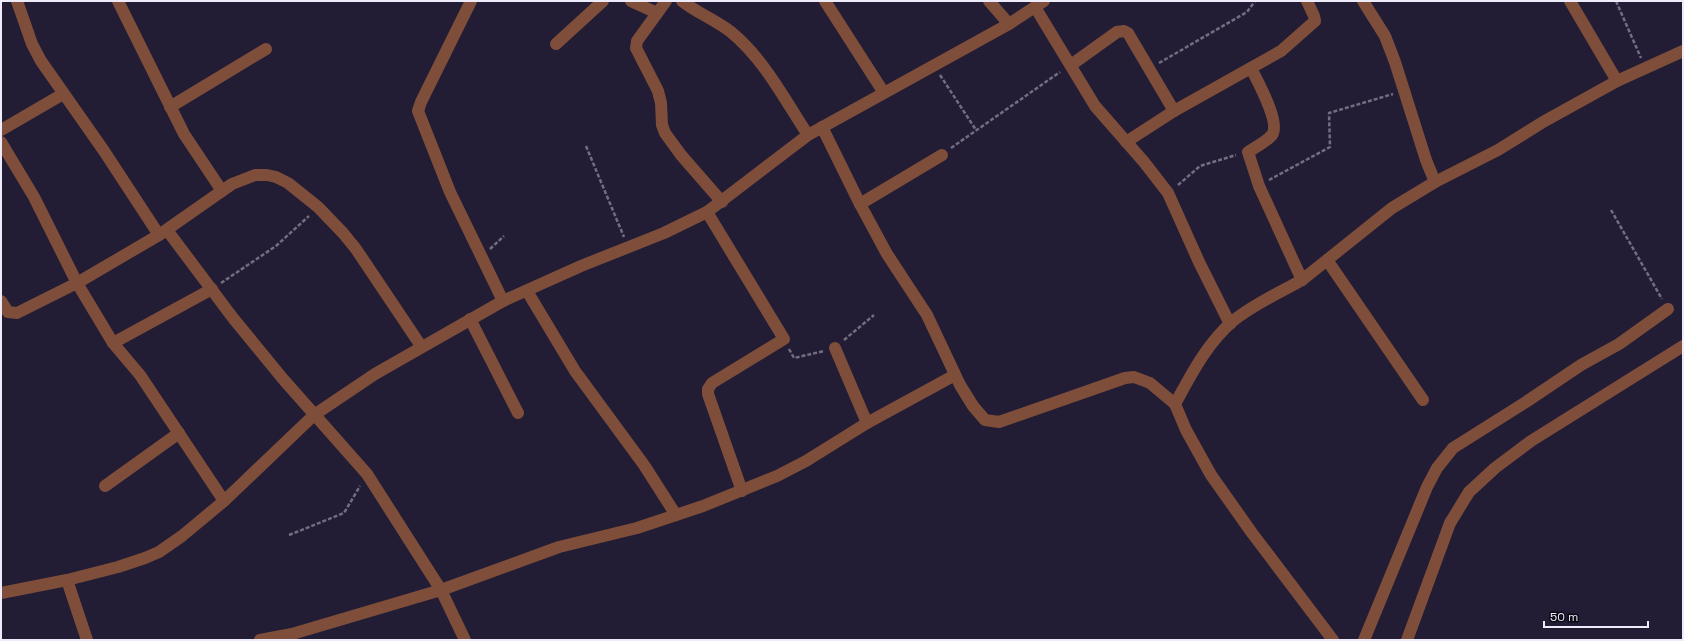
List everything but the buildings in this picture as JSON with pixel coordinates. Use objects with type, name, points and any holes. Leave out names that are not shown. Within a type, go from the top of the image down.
[{"type":"street","points":[[17,1],[32,44],[41,61],[63,94],[163,232],[212,289],[233,318],[314,415],[367,474],[441,590],[466,640]]},
{"type":"street","points":[[118,1],[184,134],[222,191]]},
{"type":"street","points":[[472,1],[421,102],[418,111],[450,192],[503,301]]},
{"type":"street","points":[[556,44],[603,1]]},
{"type":"street","points":[[631,1],[657,13]]},
{"type":"street","points":[[666,1],[636,44],[658,91],[664,129],[681,155],[722,202]]},
{"type":"street","points":[[682,1],[725,28],[737,38],[761,64],[808,135]]},
{"type":"street","points":[[826,1],[884,93]]},
{"type":"street","points":[[989,1],[1009,24]]},
{"type":"street","points":[[1126,142],[1174,112],[1281,51],[1314,24],[1315,18],[1307,1]]},
{"type":"street","points":[[1364,1],[1385,36],[1396,62],[1403,91],[1435,182]]},
{"type":"street","points":[[1570,1],[1617,81]]},
{"type":"street","points":[[1,593],[67,580],[118,567],[159,552],[182,536],[224,501],[314,415],[375,374],[421,346],[503,301],[581,266],[628,248],[707,212],[808,135],[935,66],[1009,24],[1040,4],[1070,65],[1101,115],[1126,142],[1168,193],[1199,262],[1230,324]]},
{"type":"street","points":[[1070,65],[1120,31],[1128,33],[1174,112]]},
{"type":"street","points":[[170,107],[266,49]]},
{"type":"street","points":[[1175,404],[1206,350],[1230,324],[1248,310],[1302,280],[1392,208],[1435,182],[1498,150],[1543,122],[1617,81],[1683,51]]},
{"type":"street","points":[[1250,68],[1271,111],[1274,126],[1271,135],[1248,152],[1259,186],[1302,280]]},
{"type":"street","points":[[1,130],[63,94]]},
{"type":"street","points":[[822,127],[873,230],[930,321],[955,375],[978,412],[985,420],[999,422],[1077,394],[1129,378],[1142,379],[1150,383],[1175,404],[1186,430],[1211,475],[1252,533],[1333,640]]},
{"type":"street","points":[[1,142],[34,197],[77,283],[113,342],[140,375],[224,501]]},
{"type":"street","points":[[860,204],[942,155]]},
{"type":"street","points":[[1,301],[8,312],[14,314],[77,283],[163,232],[222,191],[245,178],[255,175],[267,175],[276,177],[288,183],[318,207],[343,233],[356,249],[421,346]]},
{"type":"street","points":[[707,212],[784,339],[712,383],[708,389],[708,394],[742,490]]},
{"type":"street","points":[[1327,260],[1423,400]]},
{"type":"street","points":[[113,342],[212,289]]},
{"type":"street","points":[[527,290],[575,371],[644,464],[676,515]]},
{"type":"street","points":[[1364,640],[1427,487],[1437,468],[1453,448],[1581,365],[1629,337],[1668,309]]},
{"type":"street","points":[[470,319],[518,413]]},
{"type":"street","points":[[1407,640],[1450,524],[1461,503],[1474,486],[1531,441],[1683,346]]},
{"type":"street","points":[[835,348],[867,423]]},
{"type":"street","points":[[260,640],[292,634],[441,590],[559,547],[637,528],[742,490],[777,476],[806,461],[867,423],[955,375]]},
{"type":"street","points":[[105,486],[179,432]]},
{"type":"street","points":[[67,580],[87,640]]},
{"type":"path","points":[[1150,69],[1247,12],[1255,1]]},
{"type":"path","points":[[1616,1],[1645,67]]},
{"type":"path","points":[[942,155],[1070,65]]},
{"type":"path","points":[[935,66],[976,130]]},
{"type":"path","points":[[1259,186],[1330,147],[1328,113],[1403,91]]},
{"type":"path","points":[[586,146],[628,248]]},
{"type":"path","points":[[1168,193],[1200,166],[1248,152]]},
{"type":"path","points":[[212,289],[276,246],[318,207]]},
{"type":"path","points":[[1611,210],[1668,309]]},
{"type":"path","points":[[784,339],[794,358],[835,348],[874,315]]},
{"type":"path","points":[[289,535],[344,513],[367,474]]}]
